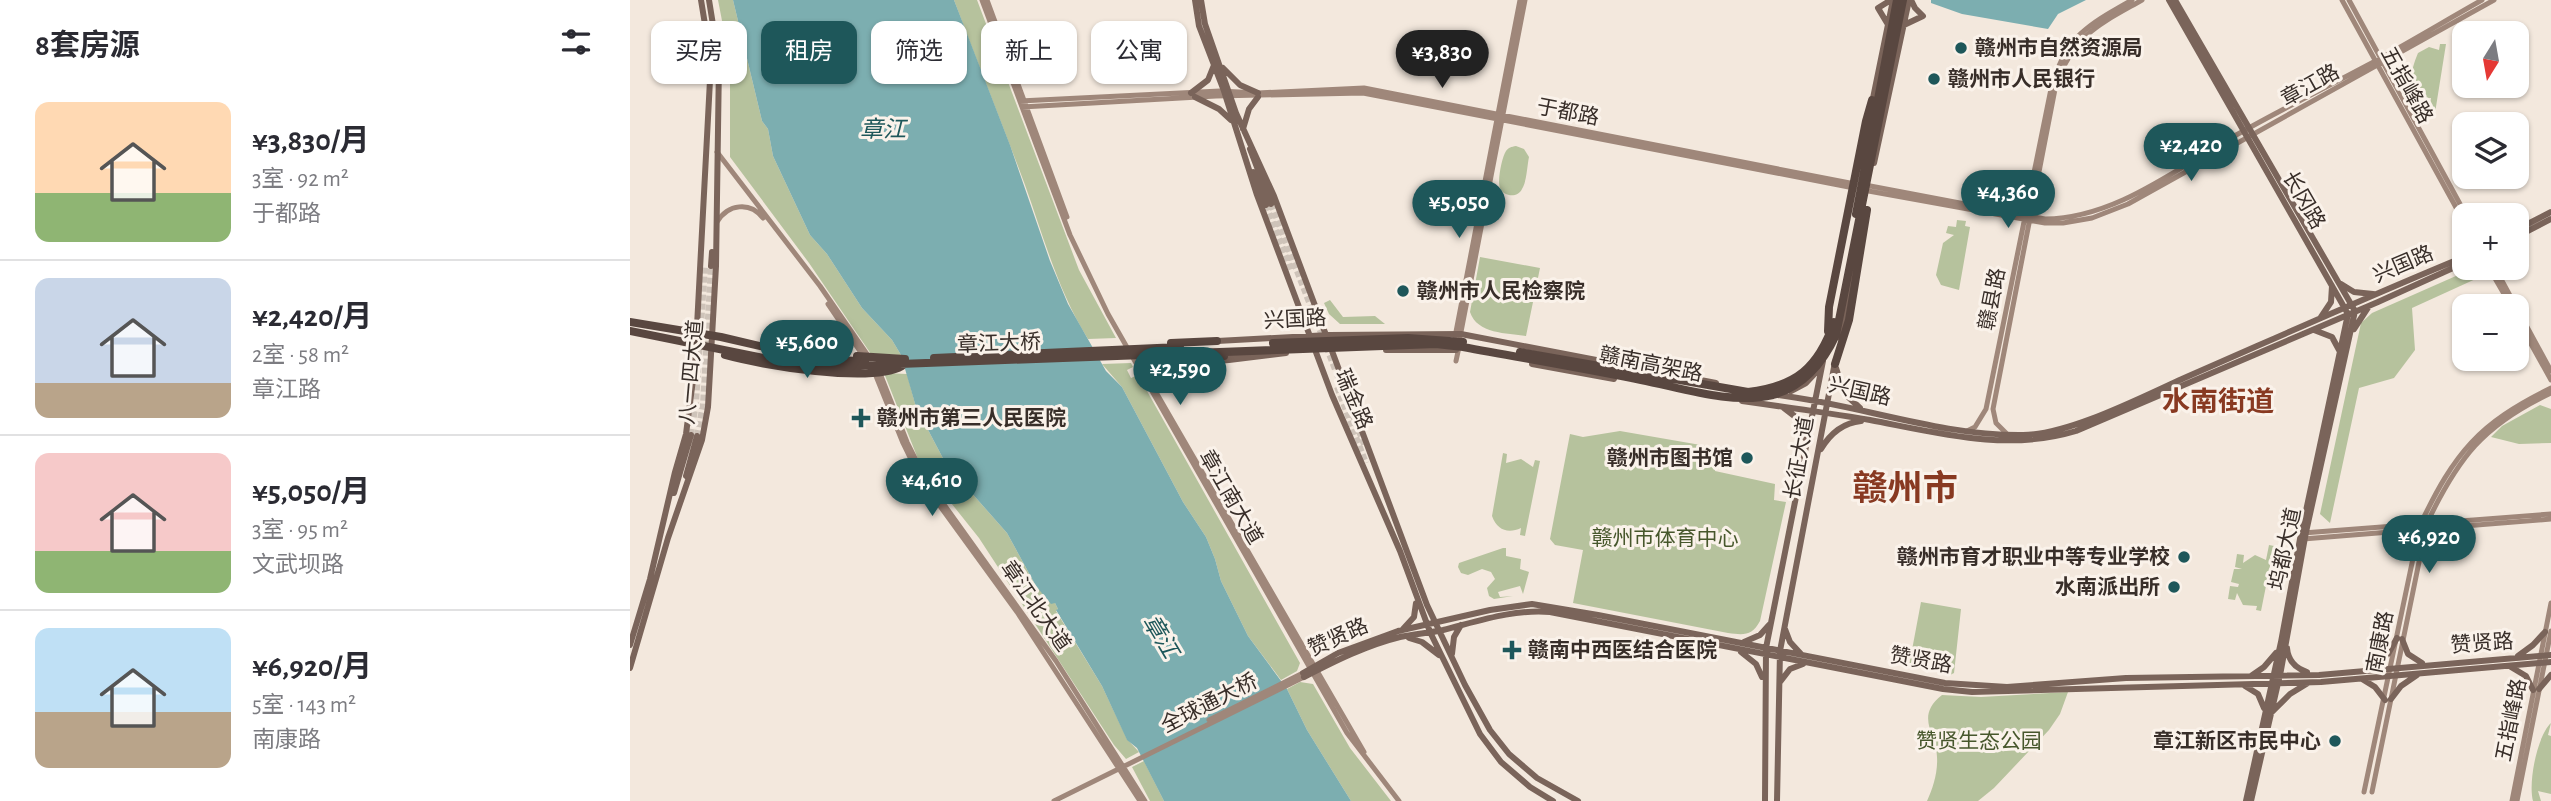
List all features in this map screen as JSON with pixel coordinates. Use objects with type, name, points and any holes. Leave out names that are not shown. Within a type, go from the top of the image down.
[{"type":"highway","name":"赣南高架路","points":[[1093,353],[1438,338],[1725,390],[1769,390],[1786,384],[1814,362],[1824,348],[1838,313],[1885,60],[1893,0]]},
{"type":"highway","name":"赣南高架路","points":[[1093,353],[1436,344],[1476,349],[1725,396],[1771,395],[1788,389],[1806,378],[1819,365],[1836,335],[1881,114],[1908,0]]},
{"type":"highway","points":[[1828,333],[1829,307],[1866,121],[1885,60]]},
{"type":"highway","points":[[1835,364],[1849,320],[1881,114]]},
{"type":"highway","points":[[630,329],[734,340],[759,347],[906,362]]},
{"type":"highway","points":[[630,329],[735,358],[790,369],[861,373],[894,371],[906,362]]},
{"type":"highway","points":[[630,329],[791,363],[847,366],[906,362]]},
{"type":"highway","points":[[1093,353],[1103,345],[1217,341]]},
{"type":"highway","points":[[1093,353],[1157,359],[1224,356]]},
{"type":"highway","name":"章江大桥","points":[[906,362],[1093,353]]},
{"type":"main road","points":[[701,0],[711,61],[707,146],[708,266],[717,152],[719,62],[709,0]]},
{"type":"main road","name":"章江南大道","points":[[985,0],[1088,268],[1128,346],[1356,747],[1401,801]]},
{"type":"main road","name":"瑞金路","points":[[1195,0],[1199,26],[1217,64]]},
{"type":"main road","name":"瑞金路","points":[[1201,0],[1205,24],[1257,195],[1332,395],[1427,605],[1472,699],[1490,730],[1509,754],[1537,778],[1578,801]]},
{"type":"main road","points":[[1457,350],[1522,0]]},
{"type":"main road","points":[[1888,25],[1878,8],[1893,0]]},
{"type":"main road","name":"长征大道","points":[[1765,801],[1765,651],[1893,0]]},
{"type":"main road","points":[[1903,26],[1923,16],[1908,0]]},
{"type":"main road","name":"长征大道","points":[[1777,801],[1778,691],[1784,627],[1908,0]]},
{"type":"main road","points":[[2071,46],[2095,21],[2132,0]]},
{"type":"main road","points":[[2071,46],[2097,26],[2143,0]]},
{"type":"main road","name":"长冈路","points":[[2169,0],[2350,309]]},
{"type":"main road","name":"长冈路","points":[[2175,0],[2248,133]]},
{"type":"main road","name":"五指峰路","points":[[2342,0],[2459,203]]},
{"type":"main road","name":"五指峰路","points":[[2349,0],[2454,203]]},
{"type":"main road","name":"章江路","points":[[2379,62],[2482,0]]},
{"type":"main road","name":"章江路","points":[[1856,186],[2027,218],[2063,219],[2092,212],[2118,203],[2494,0]]},
{"type":"main road","name":"赣县路","points":[[2008,435],[1996,422],[1993,409],[2052,84],[2058,66],[2071,46]]},
{"type":"main road","points":[[1239,129],[1258,95],[1240,85],[1217,64],[1208,80],[1193,95],[1219,109],[1239,129],[1269,205]]},
{"type":"main road","name":"于都路","points":[[1024,104],[1193,95],[1363,93],[1856,186]]},
{"type":"main road","name":"瑞金路","points":[[1239,129],[1256,154],[1274,196],[1327,335],[1403,549],[1428,629],[1480,734],[1501,762],[1530,787],[1553,801]]},
{"type":"main road","name":"八一四大道","points":[[664,537],[675,472],[686,434],[698,335],[707,146]]},
{"type":"main road","name":"八一四大道","points":[[630,645],[664,537],[702,440],[708,407],[713,338],[717,152]]},
{"type":"main road","name":"章江北大道","points":[[717,152],[820,286],[876,369],[925,478],[1019,607],[1125,765],[1142,801]]},
{"type":"main road","name":"章江北大道","points":[[716,224],[724,213],[735,207],[750,208],[760,214],[868,358]]},
{"type":"main road","points":[[2529,223],[2551,212]]},
{"type":"main road","name":"赣县路","points":[[1967,432],[1975,427],[1986,409],[2027,218]]},
{"type":"main road","points":[[2529,230],[2551,219]]},
{"type":"main road","name":"兴国路","points":[[1224,356],[1316,351],[1457,350],[1972,439],[2026,441],[2057,437],[2076,431],[2309,331],[2381,293],[2452,266]]},
{"type":"main road","name":"兴国路","points":[[1217,341],[1310,335],[1458,334],[1779,395],[1827,401],[1967,432],[2026,436],[2075,425],[2318,320],[2378,302],[2452,267]]},
{"type":"main road","points":[[2501,280],[2549,369],[2551,380]]},
{"type":"main road","points":[[2318,320],[2331,302],[2335,281],[2357,293],[2381,293]]},
{"type":"main road","points":[[2346,351],[2358,321],[2370,306],[2378,302]]},
{"type":"main road","name":"坞都大道","points":[[2303,536],[2346,351],[2350,309]]},
{"type":"main road","name":"坞都大道","points":[[2248,801],[2284,642],[2350,309]]},
{"type":"main road","points":[[2309,331],[2319,331],[2332,337],[2340,356]]},
{"type":"main road","points":[[832,357],[846,351],[850,337]]},
{"type":"main road","points":[[2529,337],[2549,369],[2546,382],[2537,397],[2551,401]]},
{"type":"main road","points":[[713,338],[774,352],[868,358]]},
{"type":"main road","points":[[1128,346],[1254,341],[1267,338]]},
{"type":"main road","points":[[1140,367],[1289,352]]},
{"type":"main road","points":[[735,358],[791,365],[876,369]]},
{"type":"main road","points":[[1779,395],[1804,384],[1818,372],[1823,363]]},
{"type":"main road","points":[[1835,364],[1840,384],[1847,397],[1863,410],[1871,412]]},
{"type":"main road","name":"南康路","points":[[2372,792],[2393,671],[2423,527],[2451,475],[2477,442],[2504,419],[2551,390]]},
{"type":"main road","points":[[1772,405],[1786,409],[1795,416],[1804,432],[1805,449]]},
{"type":"main road","points":[[1818,453],[1843,426],[1853,422],[1870,421]]},
{"type":"main road","points":[[664,537],[694,435]]},
{"type":"main road","points":[[1368,462],[1403,549]]},
{"type":"main road","points":[[2303,536],[2551,517]]},
{"type":"main road","points":[[1416,597],[1414,617],[1399,634],[1422,642],[1443,660]]},
{"type":"main road","name":"五指峰路","points":[[2512,801],[2545,659],[2551,604]]},
{"type":"main road","points":[[1427,605],[1441,617],[1459,622],[1453,640],[1452,656]]},
{"type":"main road","name":"赞贤路","points":[[1303,675],[1338,653],[1399,634],[1531,611],[1550,612],[1734,645],[1943,689],[1972,692],[2239,685],[2276,679]]},
{"type":"main road","points":[[1734,645],[1758,637],[1770,620]]},
{"type":"main road","name":"八一四大道","points":[[630,668],[637,622]]},
{"type":"main road","points":[[1784,627],[1792,646],[1811,661]]},
{"type":"main road","points":[[2513,658],[2548,632]]},
{"type":"main road","points":[[2367,670],[2385,658],[2400,639],[2410,656],[2427,664]]},
{"type":"main road","points":[[2246,678],[2271,661],[2284,642]]},
{"type":"main road","points":[[2284,642],[2293,664],[2320,678]]},
{"type":"main road","points":[[1734,645],[1756,664],[1765,684]]},
{"type":"main road","name":"赞贤路","points":[[1811,661],[1972,686],[2038,686],[2126,678],[2360,678],[2427,664],[2513,658],[2545,659]]},
{"type":"main road","name":"赞贤路","points":[[2320,678],[2367,670],[2424,672],[2505,666],[2545,659]]},
{"type":"main road","points":[[1778,691],[1781,678],[1791,668],[1811,661]]},
{"type":"main road","points":[[2505,666],[2523,673],[2536,690],[2551,675]]},
{"type":"main road","points":[[2360,678],[2388,699],[2404,683],[2424,672]]},
{"type":"main road","name":"全球通大桥","points":[[1055,801],[1303,675]]},
{"type":"main road","points":[[2239,685],[2253,689],[2258,694],[2267,713],[2295,690],[2320,678]]},
{"type":"main road","name":"五指峰路","points":[[2517,801],[2536,690]]},
{"type":"main road","name":"南康路","points":[[2364,792],[2388,699]]},
{"type":"green space","points":[[718,0],[733,0],[738,21],[722,21]]},
{"type":"green space","points":[[954,0],[977,0],[985,21],[981,21],[981,70],[967,34],[967,21],[962,21]]},
{"type":"green space","points":[[2440,44],[2446,44],[2435,113],[2429,112],[2431,98],[2418,98],[2414,94],[2411,77],[2418,53],[2429,47],[2439,50]]},
{"type":"green space","points":[[747,58],[762,121],[768,129],[773,156],[810,235],[827,254],[862,308],[892,340],[901,355],[871,354],[809,263],[730,157],[730,84],[747,84]]},
{"type":"green space","points":[[986,84],[1009,84],[1079,270],[1116,338],[1088,339],[1077,321],[1052,264]]},
{"type":"green space","points":[[1516,146],[1524,149],[1529,157],[1524,186],[1520,192],[1511,195],[1500,188],[1500,175],[1506,151]]},
{"type":"green space","points":[[1957,220],[1966,221],[1965,226],[1970,227],[1959,290],[1941,285],[1936,275],[1943,243],[1954,235],[1946,233],[1948,226],[1956,227]]},
{"type":"green space","points":[[1480,257],[1540,268],[1526,336],[1494,331],[1479,325],[1474,319],[1470,312]]},
{"type":"green space","points":[[2452,278],[2452,280],[2473,280],[2412,308],[2415,350],[2394,378],[2359,388],[2330,523],[2320,514],[2361,323],[2372,313]]},
{"type":"green space","points":[[1330,300],[1343,317],[1375,316],[1385,324],[1340,324],[1329,314],[1324,303]]},
{"type":"green space","points":[[1131,363],[1133,367],[1127,370],[1131,378],[1138,375],[1300,663],[1297,671],[1281,680],[1248,636],[1221,581],[1206,537],[1183,502],[1122,387],[1102,364]]},
{"type":"green space","points":[[884,373],[907,374],[916,407],[946,464],[1007,533],[1036,586],[1055,603],[1058,609],[1056,611],[1102,686],[1127,739],[1139,752],[1126,759],[1114,745],[979,538],[920,464]]},
{"type":"green space","points":[[2540,405],[2551,409],[2551,443],[2519,444],[2491,437],[2502,426]]},
{"type":"green space","name":"赣州市体育中心","points":[[1620,431],[1718,448],[1715,471],[1775,484],[1774,500],[1786,502],[1760,621],[1751,632],[1728,633],[1573,603],[1583,550],[1555,545],[1550,539],[1570,434],[1583,437]]},
{"type":"green space","points":[[1503,453],[1507,454],[1506,463],[1521,459],[1533,467],[1535,460],[1540,461],[1525,536],[1520,535],[1521,528],[1507,531],[1500,528],[1492,516]]},
{"type":"green space","points":[[2269,545],[2274,546],[2261,611],[2256,610],[2257,606],[2243,605],[2237,593],[2235,600],[2228,599],[2230,586],[2238,587],[2239,584],[2231,582],[2234,569],[2242,569],[2235,567],[2237,554],[2244,555],[2243,563],[2255,555],[2266,560]]},
{"type":"green space","points":[[1506,548],[1506,556],[1521,559],[1520,569],[1529,572],[1523,594],[1520,586],[1498,592],[1500,597],[1513,596],[1494,599],[1489,596],[1487,588],[1495,579],[1491,572],[1482,569],[1468,575],[1461,573],[1458,567],[1459,563]]},
{"type":"green space","points":[[1921,602],[1961,609],[1954,673],[1950,675],[1909,666]]},
{"type":"green space","points":[[1300,682],[1313,684],[1350,748],[1391,801],[1351,801],[1307,730],[1287,689]]},
{"type":"green space","name":"赞贤生态公园","points":[[2068,692],[2060,714],[2049,730],[1994,788],[1978,801],[1927,801],[1935,780],[1937,763],[1928,718],[1929,711],[1942,695],[1981,697]]},
{"type":"green space","points":[[2551,723],[2548,735],[2551,736],[2551,794],[2538,791],[2541,801],[2533,801],[2535,760],[2542,738]]},
{"type":"green space","points":[[1144,761],[1164,801],[1150,801],[1132,767]]},
{"type":"water","name":"章江","points":[[733,0],[954,0],[962,21],[871,21],[871,84],[967,84],[967,34],[981,70],[981,84],[986,84],[1068,304],[1106,371],[1122,387],[1183,502],[1206,537],[1221,581],[1248,636],[1287,689],[1307,730],[1351,801],[1164,801],[1137,748],[1127,740],[1102,686],[1056,610],[1058,609],[1055,603],[1051,604],[1036,586],[1007,533],[946,464],[916,407],[901,355],[892,340],[862,308],[827,254],[810,235],[773,156],[768,129],[762,121],[747,58],[747,21],[738,21]]},
{"type":"water","points":[[1931,0],[2086,0],[2058,14],[2048,29],[1962,14],[1931,3]]},
{"type":"tunnel","points":[[1271,204],[1365,447]]},
{"type":"tunnel","points":[[1266,205],[1292,272]]},
{"type":"tunnel","points":[[691,435],[696,403],[705,266]]},
{"type":"tunnel","points":[[697,436],[703,404],[711,266]]},
{"type":"tunnel","points":[[1337,387],[1366,463]]},
{"type":"place","name":"赣州市自然资源局","points":[[1961,48]]},
{"type":"place","name":"赣州市人民银行","points":[[1934,79]]},
{"type":"place","name":"赣州市人民检察院","points":[[1403,291]]},
{"type":"place","name":"赣州市第三人民医院","points":[[861,418]]},
{"type":"place","name":"赣州市图书馆","points":[[1747,458]]},
{"type":"place","name":"赣州市育才职业中等专业学校","points":[[2184,557]]},
{"type":"place","name":"水南派出所","points":[[2174,587]]},
{"type":"place","name":"赣南中西医结合医院","points":[[1512,650]]},
{"type":"place","name":"章江新区市民中心","points":[[2335,741]]},
{"type":"district","name":"水南街道","points":[[2218,401]]},
{"type":"district","name":"赣州市","points":[[1905,488]]}]
